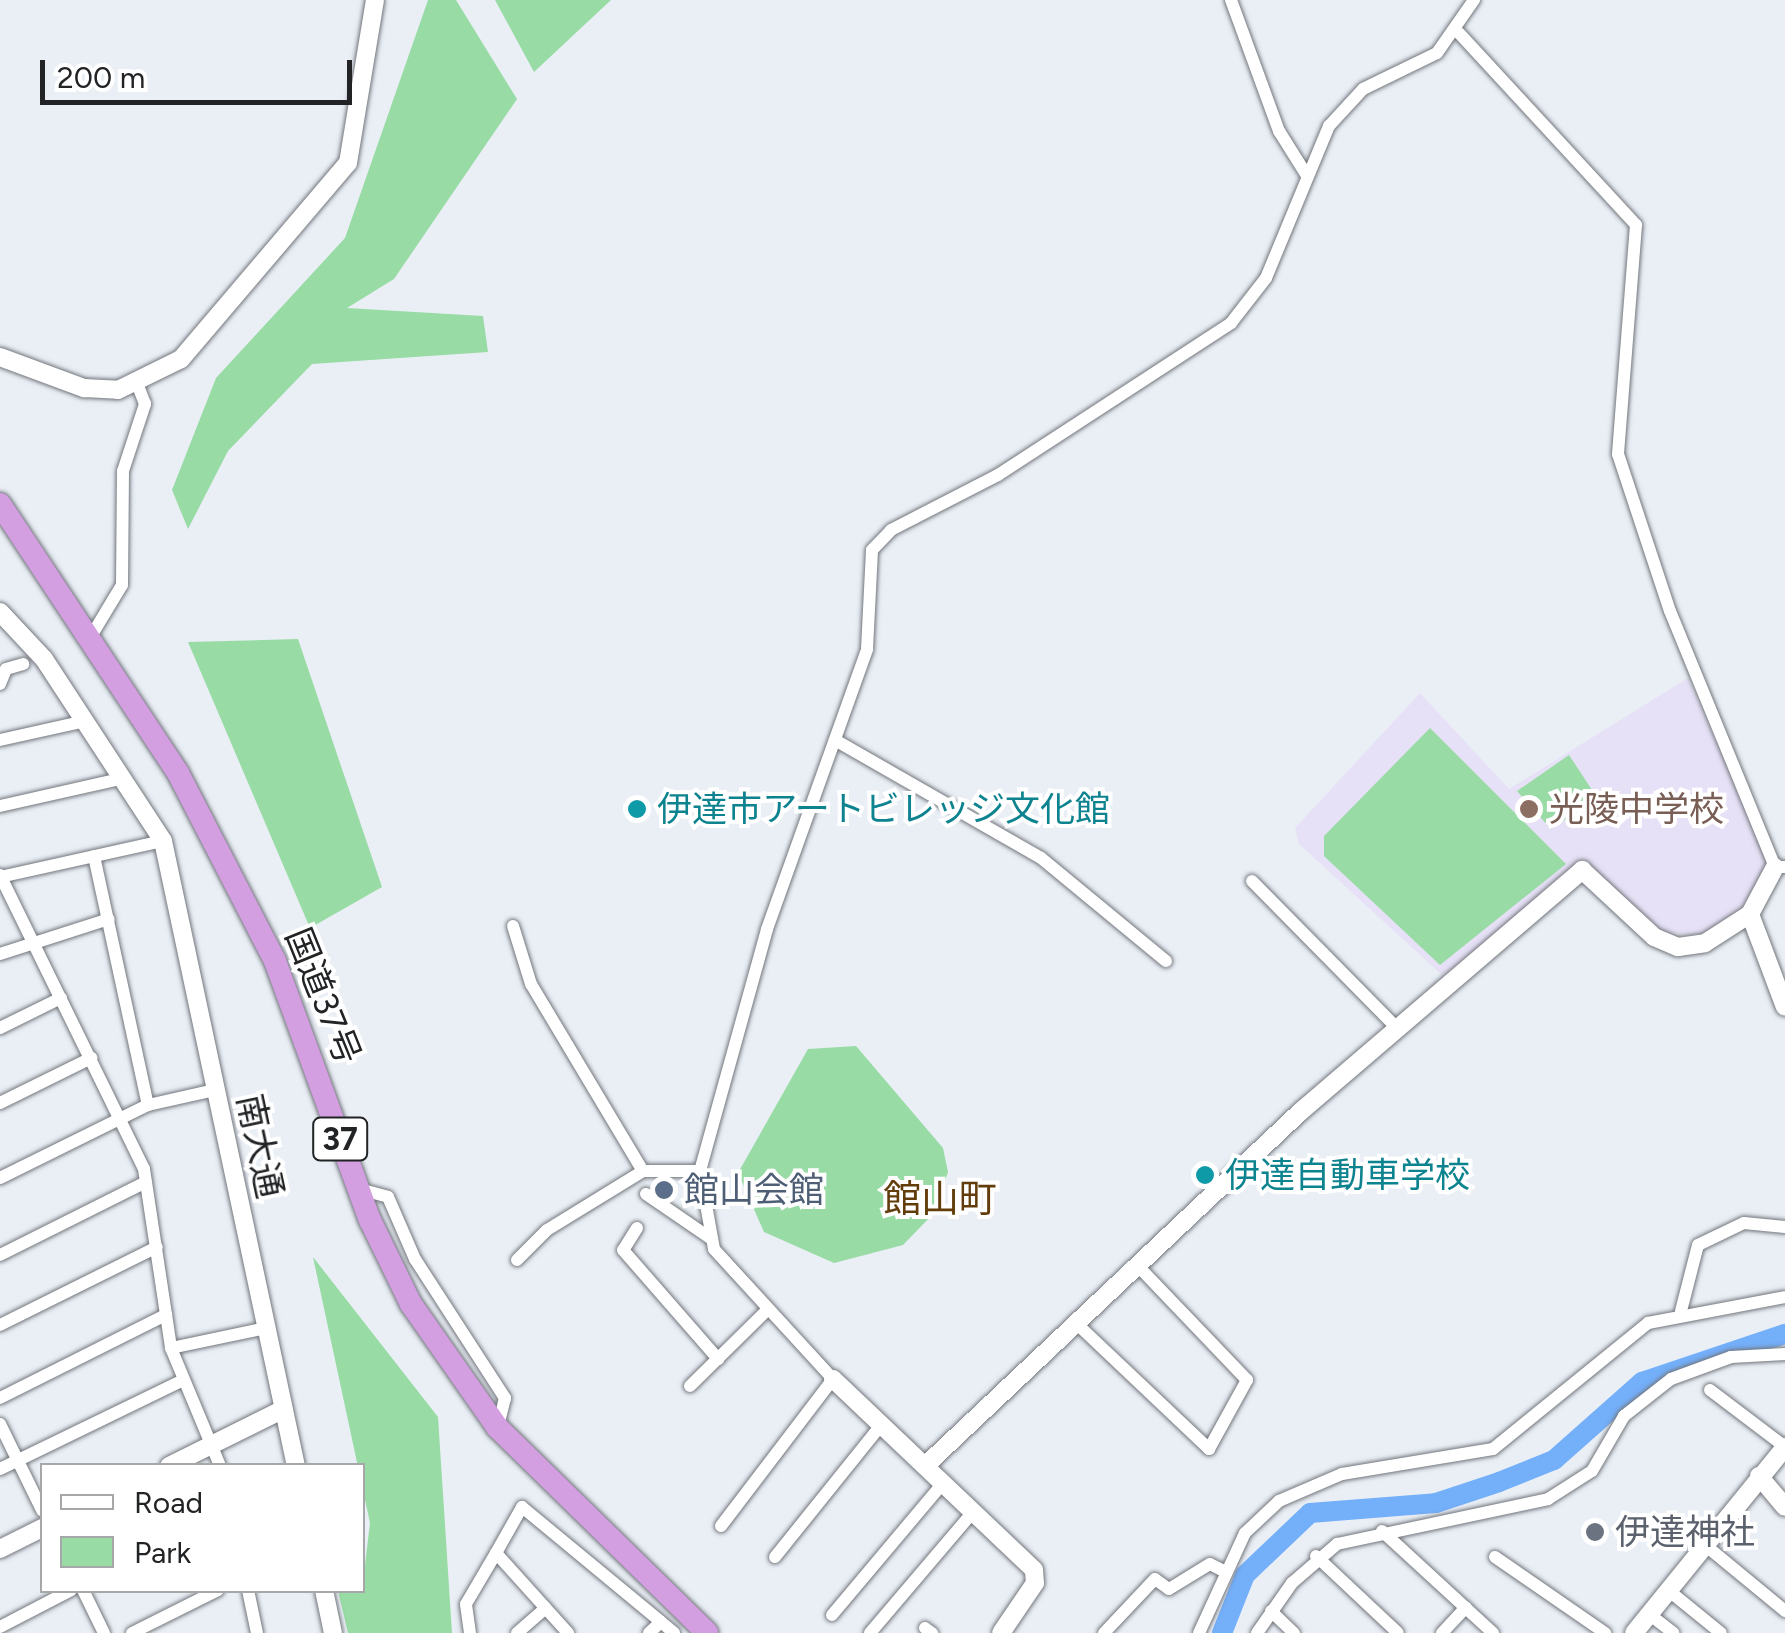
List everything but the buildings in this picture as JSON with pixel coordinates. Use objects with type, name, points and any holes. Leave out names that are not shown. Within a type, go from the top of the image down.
[{"type":"highway","name":"国道37号","points":[[0,504],[178,773],[275,961],[359,1189],[412,1304],[497,1427],[707,1633]]},
{"type":"street","points":[[0,357],[84,388],[138,386],[181,359],[348,163],[375,0]]},
{"type":"street","points":[[1231,0],[1279,131],[1306,174]]},
{"type":"street","points":[[710,1238],[700,1171],[767,930],[867,649],[868,563],[881,538],[998,476],[1231,323],[1266,278],[1306,174],[1346,104],[1459,33],[1474,0]]},
{"type":"street","points":[[925,1466],[1397,1028],[1582,870],[1654,937],[1678,947],[1705,943],[1750,914],[1780,867],[1670,611],[1618,454],[1636,225],[1459,33]]},
{"type":"street","points":[[90,638],[122,585],[123,471],[145,404],[138,386]]},
{"type":"street","name":"南大通","points":[[0,612],[84,721],[162,841],[295,1463]]},
{"type":"street","points":[[0,684],[23,664]]},
{"type":"street","points":[[0,740],[84,721]]},
{"type":"street","points":[[836,740],[1041,858],[1166,961]]},
{"type":"street","points":[[0,806],[124,778]]},
{"type":"street","points":[[162,841],[0,876],[120,1119],[146,1182],[171,1348],[219,1463]]},
{"type":"street","points":[[94,856],[148,1104]]},
{"type":"street","points":[[1252,881],[1397,1028]]},
{"type":"street","points":[[1750,914],[1785,1007]]},
{"type":"street","points":[[0,954],[32,938],[109,919]]},
{"type":"street","points":[[512,926],[531,984],[644,1171]]},
{"type":"street","points":[[0,1028],[61,998]]},
{"type":"street","points":[[0,1103],[90,1058]]},
{"type":"street","points":[[0,1178],[148,1104],[215,1090]]},
{"type":"street","points":[[517,1260],[547,1230],[644,1171],[700,1171]]},
{"type":"street","points":[[0,1254],[146,1182]]},
{"type":"street","points":[[646,1194],[646,1203],[674,1206],[710,1238],[766,1310],[833,1379],[1034,1570],[1035,1583],[1001,1633]]},
{"type":"street","points":[[1680,1311],[1698,1245],[1744,1223],[1785,1227]]},
{"type":"street","points":[[637,1228],[623,1250],[718,1359]]},
{"type":"street","points":[[0,1325],[158,1248]]},
{"type":"street","points":[[1077,1324],[1209,1450],[1247,1380],[1138,1266]]},
{"type":"street","points":[[1198,1633],[1222,1570],[1279,1501],[1342,1474],[1493,1449],[1608,1349],[1680,1311],[1785,1297]]},
{"type":"street","points":[[690,1386],[766,1310]]},
{"type":"street","points":[[0,1398],[166,1315]]},
{"type":"street","points":[[171,1348],[267,1328]]},
{"type":"street","points":[[1257,1633],[1316,1556],[1382,1530],[1548,1500],[1592,1471],[1624,1416],[1671,1378],[1731,1357],[1785,1354]]},
{"type":"street","points":[[721,1526],[833,1379]]},
{"type":"street","points":[[0,1470],[183,1380]]},
{"type":"street","points":[[1634,1633],[1785,1446],[1710,1390]]},
{"type":"street","points":[[175,1463],[284,1409]]},
{"type":"street","points":[[0,1424],[40,1506]]},
{"type":"street","points":[[775,1558],[882,1424]]},
{"type":"street","points":[[1759,1476],[1785,1506]]},
{"type":"street","points":[[832,1614],[943,1484]]},
{"type":"street","points":[[470,1633],[466,1604],[522,1507],[674,1633]]},
{"type":"street","points":[[870,1633],[974,1511]]},
{"type":"street","points":[[0,1549],[40,1529]]},
{"type":"street","points":[[1382,1530],[1493,1633]]},
{"type":"street","points":[[1705,1545],[1785,1612]]},
{"type":"street","points":[[496,1553],[568,1633]]},
{"type":"street","points":[[1316,1556],[1398,1633]]},
{"type":"street","points":[[1494,1557],[1605,1633]]},
{"type":"street","points":[[1104,1633],[1155,1579],[1169,1589],[1210,1564],[1222,1570]]},
{"type":"street","points":[[1668,1590],[1721,1633]]},
{"type":"street","points":[[0,1627],[65,1593]]},
{"type":"street","points":[[84,1593],[104,1633]]},
{"type":"street","points":[[132,1633],[212,1593]]},
{"type":"street","points":[[249,1593],[257,1633]]},
{"type":"street","points":[[325,1593],[334,1633]]},
{"type":"street","points":[[1442,1633],[1466,1607]]},
{"type":"street","points":[[517,1633],[546,1608]]},
{"type":"street","points":[[1271,1610],[1294,1633]]},
{"type":"street","points":[[1650,1614],[1673,1633]]},
{"type":"street","points":[[649,1633],[662,1622]]},
{"type":"shaded area","name":"光陵中学校","points":[[1688,678],[1769,862],[1736,917],[1702,937],[1662,931],[1582,860],[1443,976],[1299,844],[1295,828],[1420,693],[1509,789]]},
{"type":"green space","points":[[428,0],[456,0],[517,99],[394,279],[347,308],[483,316],[488,352],[312,364],[228,451],[188,529],[172,490],[216,378],[345,238]]},
{"type":"green space","points":[[495,0],[611,0],[534,72]]},
{"type":"green space","points":[[298,639],[382,887],[310,928],[188,642]]},
{"type":"green space","points":[[1430,728],[1566,864],[1440,965],[1324,856],[1324,836]]},
{"type":"green space","points":[[1569,755],[1598,799],[1551,829],[1517,791]]},
{"type":"green space","points":[[856,1046],[943,1148],[948,1172],[932,1215],[903,1245],[834,1263],[764,1232],[738,1173],[808,1049]]},
{"type":"green space","points":[[313,1257],[438,1417],[452,1633],[348,1633],[338,1593],[365,1593],[370,1523],[365,1500],[365,1463],[357,1463]]},
{"type":"waterway","points":[[1222,1633],[1245,1575],[1310,1513],[1436,1503],[1499,1482],[1554,1460],[1642,1382],[1785,1334]]},
{"type":"place","name":"伊達市アートビレッジ文化館","points":[[637,809]]},
{"type":"place","name":"光陵中学校","points":[[1529,809]]},
{"type":"place","name":"伊達自動車学校","points":[[1205,1175]]},
{"type":"place","name":"館山会館","points":[[664,1190]]},
{"type":"place","name":"伊達神社","points":[[1595,1532]]},
{"type":"district","name":"館山町","points":[[940,1200]]}]
